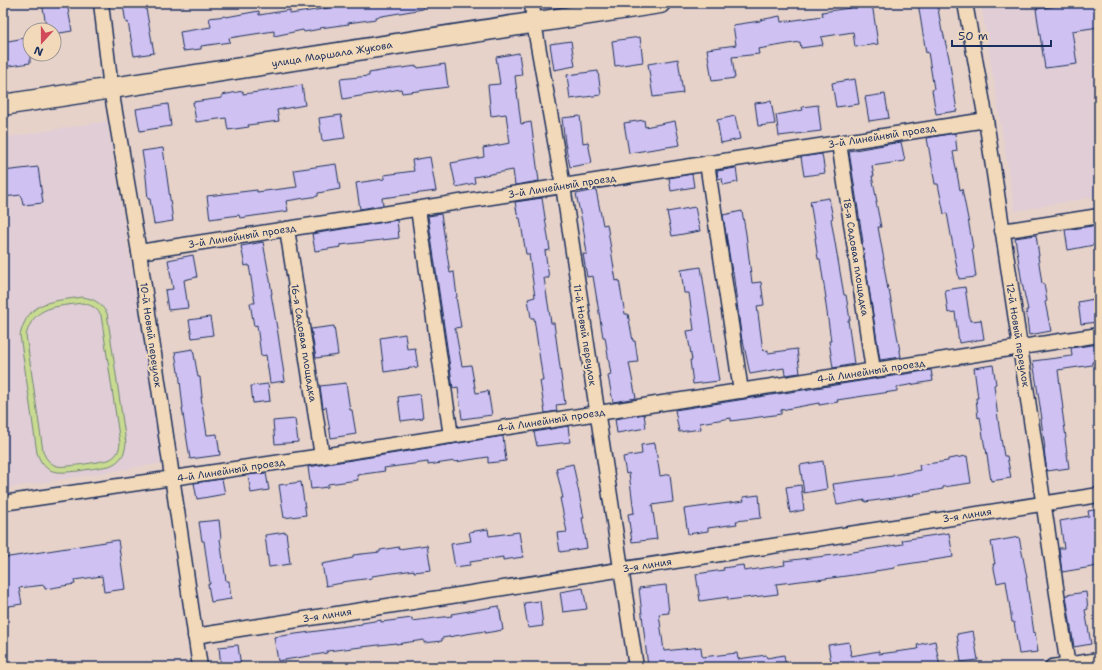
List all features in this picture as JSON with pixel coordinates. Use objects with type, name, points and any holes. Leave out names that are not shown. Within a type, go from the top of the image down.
[{"type":"main road","name":"улица Маршала Жукова","points":[[3,105],[660,3]]},
{"type":"street","name":"10-й Новый переулок","points":[[100,3],[111,89],[139,252],[200,667]]},
{"type":"street","name":"11-й Новый переулок","points":[[532,3],[534,23],[563,186],[636,667]]},
{"type":"street","name":"12-й Новый переулок","points":[[965,3],[986,120],[1068,666]]},
{"type":"street","name":"3-й Линейный проезд","points":[[139,252],[986,120]]},
{"type":"street","name":"18-я Садовая площадка","points":[[839,143],[873,370]]},
{"type":"street","points":[[707,163],[741,391]]},
{"type":"street","points":[[418,208],[452,436]]},
{"type":"street","points":[[1002,231],[1099,216]]},
{"type":"street","name":"16-я Садовая площадка","points":[[287,229],[322,456]]},
{"type":"street","name":"4-й Линейный проезд","points":[[3,503],[172,479],[1099,336]]},
{"type":"street","name":"3-я линия","points":[[195,636],[1099,495]]},
{"type":"street","points":[[1052,667],[1068,666],[1099,660]]},
{"type":"shaded area","points":[[981,3],[1099,3],[1099,196],[1015,211]]},
{"type":"shaded area","points":[[107,121],[164,463],[3,489],[3,138]]},
{"type":"green space","points":[[82,297],[94,300],[102,306],[107,313],[126,443],[121,458],[109,466],[78,471],[58,472],[48,469],[40,460],[37,453],[20,335],[24,323],[36,308],[43,304]],"holes":[[[82,303],[95,308],[101,315],[120,446],[115,456],[108,460],[74,466],[57,466],[48,460],[43,451],[26,335],[34,318],[40,313],[55,307]]]},
{"type":"building","points":[[42,3],[67,3],[72,31],[62,33],[62,22],[46,22]]},
{"type":"building","points":[[145,3],[154,53],[134,56],[128,22],[126,23],[123,5]]},
{"type":"building","points":[[329,3],[423,3],[423,9],[304,32],[303,30],[274,36],[274,31],[229,38],[230,42],[201,46],[201,49],[183,51],[180,32],[211,27],[209,18],[226,17],[259,11],[259,15],[290,10],[290,14],[329,8]]},
{"type":"building","points":[[872,3],[878,44],[855,47],[853,32],[821,37],[823,45],[801,48],[800,42],[758,49],[759,54],[732,57],[735,78],[712,81],[707,49],[736,45],[733,25],[780,16],[781,22],[823,16],[822,12]]},
{"type":"building","points":[[918,3],[937,3],[942,32],[949,58],[957,111],[936,114],[932,90],[934,89],[928,52],[926,53]]},
{"type":"building","points":[[1079,3],[1099,3],[1099,27],[1072,31],[1077,64],[1045,68],[1036,9]]},
{"type":"building","points":[[640,37],[643,62],[615,66],[612,41]]},
{"type":"building","points":[[22,38],[22,62],[30,63],[3,67],[3,42]]},
{"type":"building","points":[[571,41],[575,66],[554,70],[550,44]]},
{"type":"building","points":[[519,53],[522,75],[515,76],[521,124],[531,122],[539,181],[515,185],[513,170],[474,177],[475,183],[456,187],[451,163],[484,157],[483,148],[510,143],[506,114],[491,116],[488,85],[500,84],[496,57]]},
{"type":"building","points":[[678,59],[683,93],[653,97],[648,64]]},
{"type":"building","points":[[445,64],[448,87],[402,93],[401,89],[343,99],[340,79],[369,76],[369,73],[386,70],[417,66],[418,68]]},
{"type":"building","points":[[598,71],[601,95],[570,99],[567,75]]},
{"type":"building","points":[[855,79],[859,104],[836,107],[832,83]]},
{"type":"building","points":[[302,85],[305,105],[277,110],[279,121],[248,125],[249,127],[228,130],[226,118],[196,122],[193,102],[222,98],[222,95],[243,91],[243,94]]},
{"type":"building","points":[[885,94],[889,118],[869,121],[865,97]]},
{"type":"building","points":[[771,101],[775,124],[758,126],[755,103]]},
{"type":"building","points":[[168,104],[171,126],[140,131],[136,109]]},
{"type":"building","points":[[818,105],[821,131],[779,136],[776,115],[803,110],[802,107]]},
{"type":"building","points":[[341,115],[345,138],[322,141],[319,118]]},
{"type":"building","points":[[580,116],[583,143],[588,142],[592,163],[570,167],[562,118]]},
{"type":"building","points":[[735,116],[740,139],[721,143],[717,120]]},
{"type":"building","points":[[644,120],[645,127],[675,121],[680,145],[629,153],[624,123]]},
{"type":"building","points":[[955,133],[957,151],[953,152],[960,190],[962,189],[968,219],[976,277],[959,279],[947,213],[944,214],[938,184],[935,184],[927,138]]},
{"type":"building","points":[[901,142],[905,161],[872,166],[874,176],[872,176],[881,227],[878,227],[883,260],[901,357],[880,360],[849,151]]},
{"type":"building","points":[[163,148],[173,221],[154,224],[150,199],[148,199],[142,151]]},
{"type":"building","points":[[822,154],[825,173],[804,176],[801,157]]},
{"type":"building","points":[[430,157],[436,191],[382,198],[383,205],[360,209],[356,183],[384,179],[384,175],[414,171],[412,160]]},
{"type":"building","points":[[336,164],[340,189],[318,193],[318,196],[286,201],[288,211],[240,218],[239,215],[210,219],[207,196],[297,187],[294,170]]},
{"type":"building","points":[[38,167],[43,203],[23,205],[21,195],[3,197],[3,171]]},
{"type":"building","points":[[736,168],[738,182],[723,185],[722,178],[718,179],[717,171]]},
{"type":"building","points":[[692,174],[694,187],[671,191],[669,178]]},
{"type":"building","points":[[596,190],[603,225],[607,224],[616,281],[619,280],[625,314],[628,314],[633,341],[635,341],[638,362],[629,363],[636,398],[613,402],[608,376],[611,375],[605,337],[603,337],[593,276],[587,277],[583,254],[587,254],[576,194]]},
{"type":"building","points":[[542,198],[550,250],[545,251],[549,278],[544,278],[551,323],[554,323],[565,404],[556,405],[557,411],[545,413],[540,381],[543,381],[534,318],[531,318],[528,299],[535,297],[529,254],[526,254],[520,218],[518,218],[515,202]]},
{"type":"building","points":[[829,198],[839,266],[850,320],[848,320],[854,364],[833,368],[829,341],[831,341],[826,298],[820,259],[818,259],[810,201]]},
{"type":"building","points":[[695,207],[700,231],[672,236],[667,212]]},
{"type":"building","points":[[742,211],[752,283],[761,282],[764,305],[757,306],[763,351],[768,350],[768,353],[797,349],[800,373],[785,375],[784,368],[750,374],[742,341],[733,272],[723,215]]},
{"type":"building","points":[[441,214],[450,273],[454,272],[461,327],[455,328],[462,366],[471,365],[476,393],[488,391],[492,415],[462,419],[458,387],[453,388],[428,216]]},
{"type":"building","points":[[397,220],[399,238],[340,245],[341,247],[315,251],[312,234]]},
{"type":"building","points":[[1099,225],[1099,244],[1068,250],[1065,230]]},
{"type":"building","points":[[1036,235],[1042,284],[1044,284],[1047,301],[1045,302],[1051,331],[1029,335],[1026,310],[1028,310],[1015,238]]},
{"type":"building","points":[[263,242],[285,381],[270,383],[266,355],[261,356],[257,325],[254,326],[250,303],[255,303],[249,265],[245,266],[241,246]]},
{"type":"building","points":[[193,255],[197,277],[184,280],[188,308],[168,310],[165,290],[173,289],[168,260]]},
{"type":"building","points":[[701,267],[719,381],[693,384],[690,360],[692,360],[687,331],[694,330],[689,293],[684,293],[681,270]]},
{"type":"building","points":[[965,287],[970,321],[981,320],[984,339],[959,343],[955,312],[948,313],[945,290]]},
{"type":"building","points":[[1094,299],[1097,322],[1081,324],[1078,302]]},
{"type":"building","points":[[210,317],[213,335],[192,338],[189,320]]},
{"type":"building","points":[[334,326],[338,355],[316,358],[311,329]]},
{"type":"building","points":[[405,334],[407,349],[415,348],[418,367],[384,372],[380,338]]},
{"type":"building","points":[[1099,344],[1099,361],[1092,362],[1092,365],[1058,370],[1069,468],[1047,471],[1042,419],[1033,361],[1072,356],[1071,348]]},
{"type":"building","points":[[193,349],[198,377],[200,377],[201,397],[207,435],[217,434],[220,455],[190,459],[175,352]]},
{"type":"building","points":[[993,365],[999,427],[1004,456],[1007,456],[1011,478],[991,481],[980,417],[978,418],[976,398],[978,398],[974,368]]},
{"type":"building","points":[[931,370],[933,381],[897,387],[897,391],[837,400],[838,402],[819,405],[819,403],[781,410],[781,414],[731,421],[731,418],[700,423],[701,429],[679,432],[675,410]]},
{"type":"building","points":[[346,383],[350,410],[352,410],[356,434],[331,438],[326,407],[323,408],[320,386]]},
{"type":"building","points":[[268,384],[270,401],[253,403],[251,386]]},
{"type":"building","points":[[420,394],[423,418],[401,421],[398,397]]},
{"type":"building","points":[[644,414],[646,428],[617,433],[615,419]]},
{"type":"building","points":[[295,419],[298,442],[275,444],[273,421]]},
{"type":"building","points":[[568,426],[570,442],[537,446],[534,432]]},
{"type":"building","points":[[503,436],[506,461],[488,463],[488,457],[428,465],[428,462],[384,468],[385,471],[357,475],[358,480],[328,484],[328,487],[311,489],[308,467]]},
{"type":"building","points":[[655,443],[660,476],[670,474],[673,502],[652,505],[657,539],[632,542],[628,514],[634,513],[629,473],[626,474],[623,457],[642,454],[641,445]]},
{"type":"building","points":[[967,456],[971,483],[943,487],[943,489],[913,494],[914,495],[865,502],[865,500],[837,505],[833,484],[893,476],[920,470],[919,465],[948,461],[948,459]]},
{"type":"building","points":[[823,461],[827,489],[804,493],[800,465]]},
{"type":"building","points":[[573,464],[584,518],[582,518],[587,548],[560,552],[557,533],[567,532],[560,498],[563,498],[556,468]]},
{"type":"building","points":[[266,473],[269,490],[251,493],[248,475]]},
{"type":"building","points":[[222,479],[225,494],[197,499],[194,483]]},
{"type":"building","points":[[301,482],[306,515],[284,518],[279,485]]},
{"type":"building","points":[[801,485],[804,510],[790,513],[786,487]]},
{"type":"building","points":[[759,495],[761,518],[736,521],[737,524],[708,528],[708,531],[688,534],[684,509],[744,501],[743,497]]},
{"type":"building","points":[[1099,509],[1099,540],[1094,541],[1098,566],[1062,572],[1059,548],[1064,548],[1060,521],[1089,516],[1088,511]]},
{"type":"building","points":[[219,520],[226,581],[229,581],[231,599],[211,602],[204,541],[202,541],[199,522]]},
{"type":"building","points":[[488,529],[489,536],[519,532],[523,557],[503,560],[503,557],[470,562],[470,565],[455,567],[451,544],[471,541],[469,532]]},
{"type":"building","points":[[286,532],[290,564],[269,567],[265,535]]},
{"type":"building","points":[[949,533],[953,557],[894,566],[895,568],[875,572],[776,584],[778,594],[728,600],[728,597],[700,601],[696,574],[724,570],[723,568],[743,565],[744,571],[785,565],[784,561],[903,544],[902,540]]},
{"type":"building","points":[[1019,537],[1027,578],[1038,652],[1019,654],[1014,622],[1012,622],[1006,581],[997,583],[993,564],[995,564],[991,542]]},
{"type":"building","points":[[118,540],[125,589],[104,592],[102,576],[74,580],[75,584],[45,589],[44,585],[19,588],[22,604],[3,607],[3,558]]},
{"type":"building","points":[[427,545],[431,570],[414,572],[414,570],[372,576],[372,578],[326,586],[322,564],[353,558],[353,555],[380,552],[380,550]]},
{"type":"building","points":[[666,585],[669,613],[659,614],[664,651],[701,647],[702,657],[737,653],[738,659],[766,655],[767,658],[784,655],[786,667],[648,667],[639,588]]},
{"type":"building","points":[[583,588],[587,609],[563,612],[560,592]]},
{"type":"building","points":[[1086,592],[1088,609],[1085,610],[1091,644],[1074,647],[1066,595]]},
{"type":"building","points":[[540,601],[543,626],[528,628],[524,603]]},
{"type":"building","points":[[499,606],[503,630],[485,633],[485,631],[442,638],[442,641],[424,643],[424,640],[327,651],[327,653],[278,661],[274,637],[381,620],[381,622],[412,618],[412,621],[452,616],[451,614]]},
{"type":"building","points":[[973,631],[978,660],[961,662],[957,634]]},
{"type":"building","points":[[935,641],[940,667],[832,667],[828,645],[849,642],[851,656],[879,651],[879,654],[918,649],[917,645]]},
{"type":"building","points":[[238,645],[241,667],[221,667],[219,647]]}]
